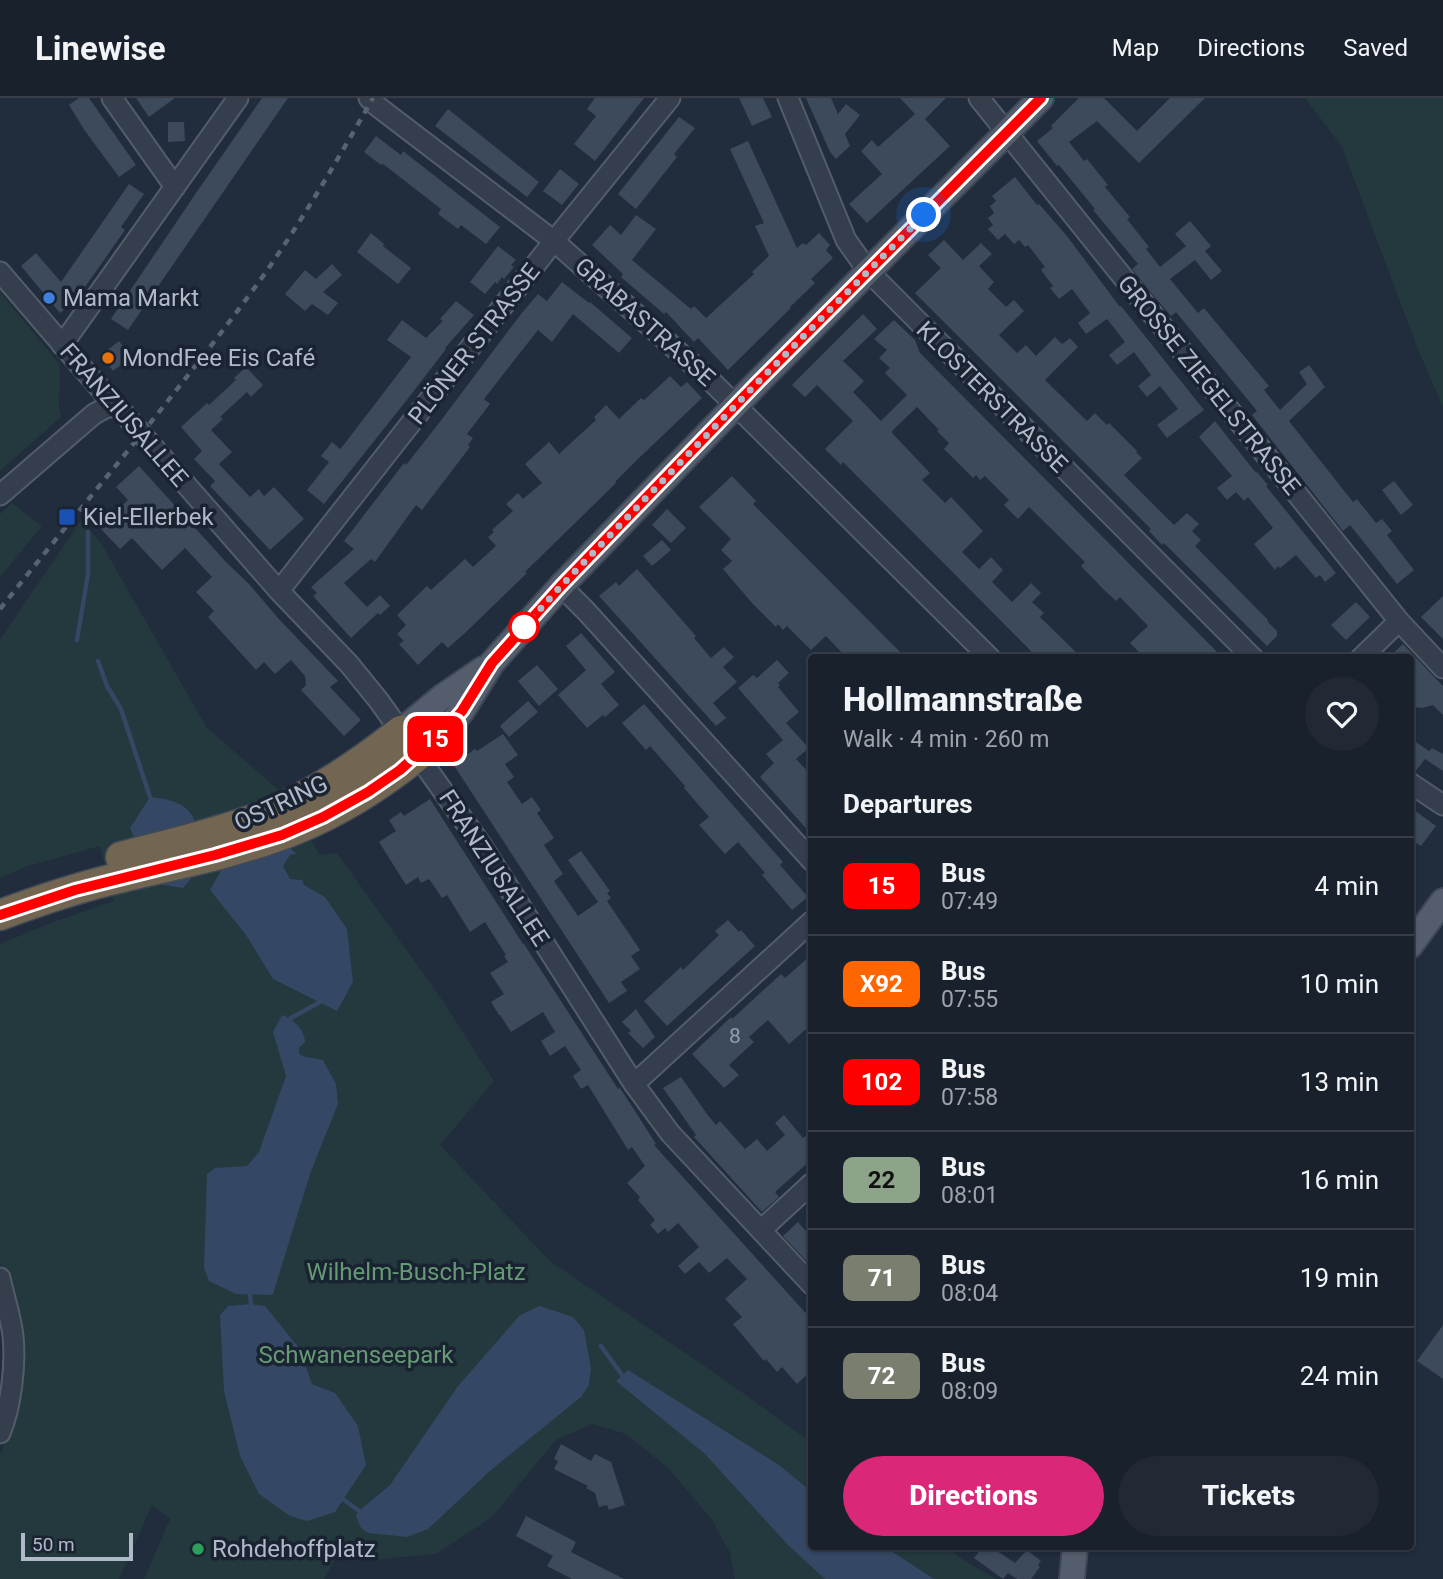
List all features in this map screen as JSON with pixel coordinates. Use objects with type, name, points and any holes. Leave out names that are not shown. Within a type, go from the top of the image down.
[{"type":"highway","name":"OSTRING","points":[[317,805],[366,758],[401,731]]},
{"type":"highway","name":"OSTRING","points":[[0,915],[37,902],[103,872],[216,832],[256,818],[317,805],[391,777],[418,755]]},
{"type":"highway","name":"OSTRING","points":[[0,894],[43,878],[103,872]]},
{"type":"main road","name":"OSTRING","points":[[418,755],[462,711],[492,663],[561,586],[736,405],[1041,98]]},
{"type":"main road","name":"OSTRING","points":[[401,731],[442,697],[492,663]]},
{"type":"main road","points":[[1414,941],[1443,901]]},
{"type":"main road","points":[[1072,1579],[1075,1550]]},
{"type":"street","points":[[112,98],[175,187]]},
{"type":"street","points":[[62,345],[239,98]]},
{"type":"street","name":"GRABASTRASSE","points":[[369,98],[554,242],[709,379],[986,654]]},
{"type":"street","name":"PLÖNER STRASSE","points":[[279,591],[670,98]]},
{"type":"street","name":"KLOSTERSTRASSE","points":[[788,98],[846,240],[868,271],[1249,654]]},
{"type":"street","name":"GROSSE ZIEGELSTRASSE","points":[[979,98],[1399,621],[1443,668]]},
{"type":"street","name":"FRANZIUSALLEE","points":[[0,272],[104,393],[109,406],[120,409],[279,591],[349,664],[401,731],[482,846],[634,1084],[670,1133],[808,1281]]},
{"type":"street","points":[[0,495],[94,414],[109,406]]},
{"type":"street","points":[[561,586],[808,857]]},
{"type":"street","points":[[1365,654],[1399,621]]},
{"type":"street","points":[[1414,786],[1443,805]]},
{"type":"street","points":[[634,1084],[808,925]]},
{"type":"street","points":[[761,1230],[808,1187]]},
{"type":"street","points":[[0,1278],[13,1336],[13,1376],[0,1433]]},
{"type":"green space","points":[[1305,98],[1443,98],[1443,407],[1419,352],[1342,147]]},
{"type":"green space","points":[[0,292],[60,365],[61,417],[0,471]]},
{"type":"green space","points":[[12,503],[42,526],[0,577],[0,514]]},
{"type":"green space","name":"Schwanenseepark","points":[[81,520],[101,543],[207,728],[279,790],[320,855],[337,853],[443,1001],[494,1081],[440,1145],[550,1261],[808,1440],[808,1550],[951,1550],[996,1579],[735,1579],[730,1553],[712,1520],[669,1469],[626,1434],[592,1424],[556,1440],[492,1517],[436,1554],[372,1560],[336,1558],[324,1579],[144,1579],[170,1519],[152,1505],[119,1579],[0,1579],[0,1454],[14,1421],[4,1271],[0,1262],[0,944],[114,901],[100,846],[25,867],[0,878],[0,640]]},
{"type":"water","points":[[150,797],[179,804],[186,808],[195,822],[199,866],[183,888],[159,884],[130,828]]},
{"type":"water","points":[[257,815],[296,854],[290,855],[283,866],[290,879],[302,880],[304,885],[325,897],[347,929],[353,982],[337,1011],[273,979],[246,935],[210,890]]},
{"type":"water","points":[[282,1015],[294,1022],[303,1033],[305,1042],[299,1048],[299,1054],[323,1060],[336,1084],[338,1104],[311,1171],[273,1294],[236,1294],[209,1281],[204,1268],[207,1174],[215,1168],[247,1166],[259,1152],[286,1076],[273,1032]]},
{"type":"water","points":[[228,1306],[265,1306],[299,1348],[312,1384],[335,1393],[358,1426],[366,1465],[335,1512],[307,1521],[290,1516],[259,1494],[240,1456],[224,1391],[220,1315]]},
{"type":"water","points":[[540,1306],[573,1317],[584,1330],[591,1368],[589,1385],[581,1397],[491,1470],[428,1529],[407,1537],[368,1533],[361,1528],[356,1516],[359,1511],[390,1485],[458,1386],[520,1315]]},
{"type":"water","points":[[628,1370],[779,1465],[808,1489],[808,1550],[890,1550],[934,1579],[825,1579],[788,1545],[705,1454],[616,1381]]},
{"type":"building","points":[[79,98],[89,98],[136,165],[119,177],[69,105]]},
{"type":"building","points":[[136,98],[175,98],[149,117]]},
{"type":"building","points":[[262,98],[288,98],[128,330],[111,319]]},
{"type":"building","points":[[595,98],[644,98],[595,161],[574,144],[596,116],[587,109]]},
{"type":"building","points":[[739,98],[763,98],[772,117],[752,126]]},
{"type":"building","points":[[806,98],[831,98],[838,114],[846,104],[860,115],[845,134],[850,146],[836,159],[830,152]]},
{"type":"building","points":[[900,98],[946,98],[925,119],[950,146],[867,223],[849,204],[882,174],[861,151],[872,140],[878,147],[915,114]]},
{"type":"building","points":[[1079,98],[1104,98],[1137,131],[1170,98],[1205,98],[1139,163],[1097,121],[1069,142],[1108,185],[1105,187],[1130,217],[1127,219],[1149,247],[1146,249],[1160,267],[1186,246],[1175,234],[1190,221],[1211,246],[1205,251],[1222,271],[1211,280],[1195,260],[1170,279],[1198,313],[1204,308],[1269,386],[1264,390],[1280,410],[1307,384],[1299,372],[1309,365],[1325,387],[1289,421],[1353,502],[1357,499],[1376,523],[1382,519],[1392,531],[1387,535],[1414,570],[1397,584],[1350,525],[1343,531],[1252,415],[1257,411],[1176,312],[1171,316],[1152,294],[1132,269],[1138,264],[1037,141],[1053,128],[1051,126]]},
{"type":"building","points":[[448,109],[539,182],[527,197],[435,126]]},
{"type":"building","points":[[679,117],[695,128],[674,154],[677,157],[636,209],[618,194]]},
{"type":"building","points":[[168,122],[184,122],[185,141],[168,142]]},
{"type":"building","points":[[376,136],[401,155],[403,151],[500,227],[486,244],[461,225],[458,229],[438,214],[441,209],[364,152]]},
{"type":"building","points":[[748,141],[797,248],[803,243],[806,245],[819,233],[830,245],[826,250],[833,258],[811,279],[815,283],[728,370],[698,338],[694,342],[666,312],[664,314],[621,277],[623,274],[592,245],[610,225],[621,235],[636,215],[656,229],[632,260],[691,309],[694,306],[706,318],[754,274],[752,272],[769,256],[755,226],[764,223],[730,149]]},
{"type":"building","points":[[560,169],[579,184],[562,205],[543,191]]},
{"type":"building","points":[[1015,177],[1067,236],[1120,307],[1204,410],[1167,438],[1157,425],[1178,409],[1160,386],[1147,397],[1138,386],[1151,375],[1134,352],[1117,365],[1109,355],[1125,342],[1107,319],[1086,334],[1078,323],[1090,313],[1072,289],[1059,299],[1041,270],[1045,267],[1028,245],[1025,247],[1019,240],[1014,244],[1005,234],[998,240],[988,229],[993,225],[988,218],[994,213],[990,206],[996,201],[992,196]]},
{"type":"building","points":[[129,184],[144,194],[121,227],[125,230],[76,300],[60,313],[21,266],[36,253],[61,282]]},
{"type":"building","points":[[371,233],[411,268],[398,284],[357,252]]},
{"type":"building","points":[[944,240],[963,260],[981,243],[992,254],[979,266],[994,282],[988,289],[1006,307],[1014,300],[1024,311],[999,335],[1017,353],[1026,345],[1036,356],[1055,337],[1062,344],[1070,338],[1078,347],[1045,380],[1087,421],[1095,413],[1137,451],[1142,458],[1124,475],[1174,525],[1187,513],[1199,524],[1192,531],[1201,540],[1195,546],[1277,631],[1277,636],[1267,646],[1164,543],[1162,545],[1149,531],[1151,529],[915,293],[941,268],[928,255]]},
{"type":"building","points":[[498,246],[516,260],[504,279],[502,277],[497,284],[495,282],[485,294],[470,282]]},
{"type":"building","points":[[332,264],[342,275],[323,292],[338,303],[328,315],[312,304],[305,311],[285,294],[305,270],[316,279]]},
{"type":"building","points":[[562,282],[632,338],[619,353],[573,314],[552,342],[538,330],[484,399],[490,404],[467,434],[473,438],[468,445],[470,447],[422,510],[416,505],[375,562],[371,559],[344,583],[367,607],[380,595],[390,606],[380,615],[378,613],[351,638],[313,596],[317,593],[311,587],[354,549],[344,541],[404,463],[406,465],[439,423],[521,314],[538,294],[547,301]]},
{"type":"building","points":[[456,301],[474,315],[445,348],[324,504],[307,490],[329,462],[321,456],[332,442],[340,449],[342,447],[411,357],[387,340],[402,320],[426,338],[443,321],[440,319]]},
{"type":"building","points":[[863,314],[877,329],[843,361],[864,381],[853,392],[881,421],[907,395],[885,373],[890,368],[879,358],[887,350],[874,339],[894,320],[915,340],[920,353],[1219,654],[1141,654],[1130,643],[1148,626],[1120,597],[1116,601],[1104,590],[1081,566],[1085,562],[1029,507],[1018,519],[1004,505],[1009,500],[985,476],[980,480],[976,475],[973,478],[944,449],[949,443],[917,407],[892,433],[930,473],[922,480],[945,503],[951,497],[983,531],[962,552],[979,569],[991,557],[1003,570],[992,582],[1012,602],[1031,583],[1041,593],[1032,602],[1044,613],[1040,617],[1078,654],[1034,654],[843,462],[841,465],[825,449],[853,421],[817,385],[805,397],[792,385]]},
{"type":"building","points":[[119,341],[131,357],[113,371],[101,355]]},
{"type":"building","points":[[246,367],[263,385],[251,397],[247,392],[220,417],[223,419],[211,430],[232,452],[219,464],[250,497],[259,489],[264,496],[274,487],[304,519],[270,550],[210,486],[215,481],[194,459],[202,451],[181,427],[207,403],[209,405]]},
{"type":"building","points":[[670,376],[681,387],[687,382],[702,398],[465,633],[448,648],[442,642],[418,665],[399,644],[404,641],[397,634],[406,625],[397,615],[427,586],[431,590],[465,559],[473,567],[496,546],[488,537],[513,511],[506,504],[518,493],[523,499],[542,483],[525,464],[549,442],[559,454],[596,420],[594,417],[606,405],[619,419]]},
{"type":"building","points":[[1215,421],[1336,573],[1325,582],[1320,575],[1316,578],[1296,555],[1275,570],[1254,544],[1273,528],[1248,497],[1244,501],[1236,492],[1227,500],[1217,488],[1232,476],[1199,437]]},
{"type":"building","points":[[139,466],[338,681],[330,687],[361,720],[344,736],[301,690],[306,685],[305,676],[291,660],[275,674],[264,662],[256,670],[208,617],[214,611],[196,592],[212,577],[185,548],[162,570],[132,538],[120,549],[99,527],[128,500],[116,487]]},
{"type":"building","points":[[732,476],[756,501],[753,504],[902,654],[843,654],[826,636],[811,650],[787,626],[783,630],[778,624],[776,627],[723,569],[732,561],[721,550],[731,539],[699,507]]},
{"type":"building","points":[[1394,481],[1413,505],[1401,515],[1382,490]]},
{"type":"building","points":[[667,509],[686,528],[671,543],[652,525]]},
{"type":"building","points":[[662,540],[671,550],[652,566],[643,556]]},
{"type":"building","points":[[637,569],[696,636],[694,638],[711,658],[724,647],[734,657],[723,667],[737,682],[713,703],[726,718],[716,726],[599,596],[616,582],[619,586]]},
{"type":"building","points":[[1443,596],[1443,639],[1421,617]]},
{"type":"building","points":[[1356,602],[1370,617],[1346,640],[1331,625]]},
{"type":"building","points":[[581,633],[615,672],[601,684],[619,705],[587,728],[558,695],[586,670],[566,646]]},
{"type":"building","points":[[1403,644],[1413,654],[1392,654]]},
{"type":"building","points":[[1414,656],[1443,686],[1443,715],[1433,705],[1414,707]]},
{"type":"building","points":[[777,660],[789,673],[778,683],[778,687],[799,712],[786,723],[808,747],[796,759],[808,772],[808,831],[760,777],[774,763],[766,754],[783,740],[738,688],[753,675],[757,678]]},
{"type":"building","points":[[537,665],[558,689],[539,706],[518,681]]},
{"type":"building","points":[[528,701],[538,712],[509,737],[500,726]]},
{"type":"building","points":[[644,704],[783,862],[780,865],[808,897],[792,910],[738,842],[725,854],[699,825],[709,817],[685,786],[650,746],[646,750],[622,723]]},
{"type":"building","points":[[503,734],[518,755],[505,764],[514,777],[507,782],[522,804],[532,797],[541,810],[537,813],[554,838],[544,845],[563,874],[554,881],[578,916],[598,902],[568,860],[581,851],[610,891],[607,893],[611,898],[607,901],[640,950],[631,956],[640,969],[621,982],[627,991],[609,1003],[453,764]]},
{"type":"building","points":[[1414,741],[1429,751],[1432,748],[1443,754],[1443,771],[1425,759],[1415,772]]},
{"type":"building","points":[[430,799],[618,1089],[620,1088],[637,1114],[656,1144],[654,1145],[808,1316],[808,1374],[797,1384],[782,1367],[777,1372],[766,1359],[764,1361],[733,1324],[742,1317],[725,1299],[747,1279],[727,1258],[709,1273],[699,1262],[685,1274],[678,1266],[699,1247],[678,1223],[668,1232],[665,1228],[658,1234],[650,1225],[655,1220],[627,1183],[645,1166],[632,1147],[628,1150],[588,1085],[581,1089],[573,1076],[581,1070],[565,1046],[550,1056],[541,1041],[555,1032],[543,1012],[511,1032],[499,1015],[491,1002],[504,994],[490,973],[508,962],[485,922],[470,932],[447,895],[442,898],[429,879],[421,883],[418,877],[406,885],[379,842],[396,831],[389,820],[401,812],[404,816]]},
{"type":"building","points":[[1414,810],[1436,826],[1421,846],[1414,842]]},
{"type":"building","points":[[728,920],[755,946],[667,1026],[644,1001],[681,967],[683,970],[719,935],[715,931]]},
{"type":"building","points":[[808,958],[808,1027],[789,1044],[768,1020],[749,1037],[754,1042],[729,1065],[739,1075],[724,1088],[692,1054],[781,974],[785,978]]},
{"type":"building","points":[[636,1009],[655,1037],[643,1048],[628,1033],[631,1031],[622,1022]]},
{"type":"building","points":[[681,1077],[716,1125],[720,1121],[745,1149],[757,1139],[767,1151],[785,1135],[775,1123],[784,1115],[803,1138],[808,1134],[808,1163],[775,1192],[779,1197],[762,1212],[694,1137],[696,1135],[663,1088]]},
{"type":"building","points":[[798,1222],[808,1233],[808,1263],[783,1236]]},
{"type":"building","points":[[1443,1325],[1443,1379],[1417,1361]]},
{"type":"building","points":[[561,1444],[591,1461],[595,1454],[611,1462],[625,1505],[609,1510],[607,1505],[599,1507],[595,1493],[586,1488],[588,1486],[554,1469],[558,1461],[554,1459]]},
{"type":"building","points":[[526,1516],[576,1542],[571,1552],[624,1579],[572,1579],[547,1566],[553,1556],[516,1536]]},
{"type":"building","points":[[980,1550],[996,1550],[1015,1563],[1027,1550],[1041,1561],[1038,1565],[1040,1567],[1031,1579],[1017,1579],[1008,1573],[1003,1579],[974,1558]]},
{"type":"waterway","points":[[77,640],[88,574],[88,532]]},
{"type":"waterway","points":[[98,661],[107,686],[121,709],[150,797]]},
{"type":"waterway","points":[[291,1018],[320,1002]]},
{"type":"waterway","points":[[250,1295],[251,1304]]},
{"type":"waterway","points":[[601,1346],[622,1375]]},
{"type":"waterway","points":[[343,1499],[359,1511]]},
{"type":"railway","points":[[0,609],[165,404],[261,279],[333,167],[373,98]]},
{"type":"bus line","name":"15","points":[[0,915],[106,881],[215,855],[282,835],[323,817],[368,792],[400,770],[462,711],[492,663],[561,586],[758,382],[1041,98]]},
{"type":"place","name":"Mama Markt","points":[[49,298]]},
{"type":"place","name":"MondFee Eis Café","points":[[108,358]]},
{"type":"place","name":"Kiel-Ellerbek","points":[[67,517]]},
{"type":"place","name":"Rohdehoffplatz","points":[[198,1549]]},
{"type":"route","points":[[524,627],[758,382],[924,215]]},
{"type":"park label","name":"Wilhelm-Busch-Platz","points":[[416,1272]]}]
